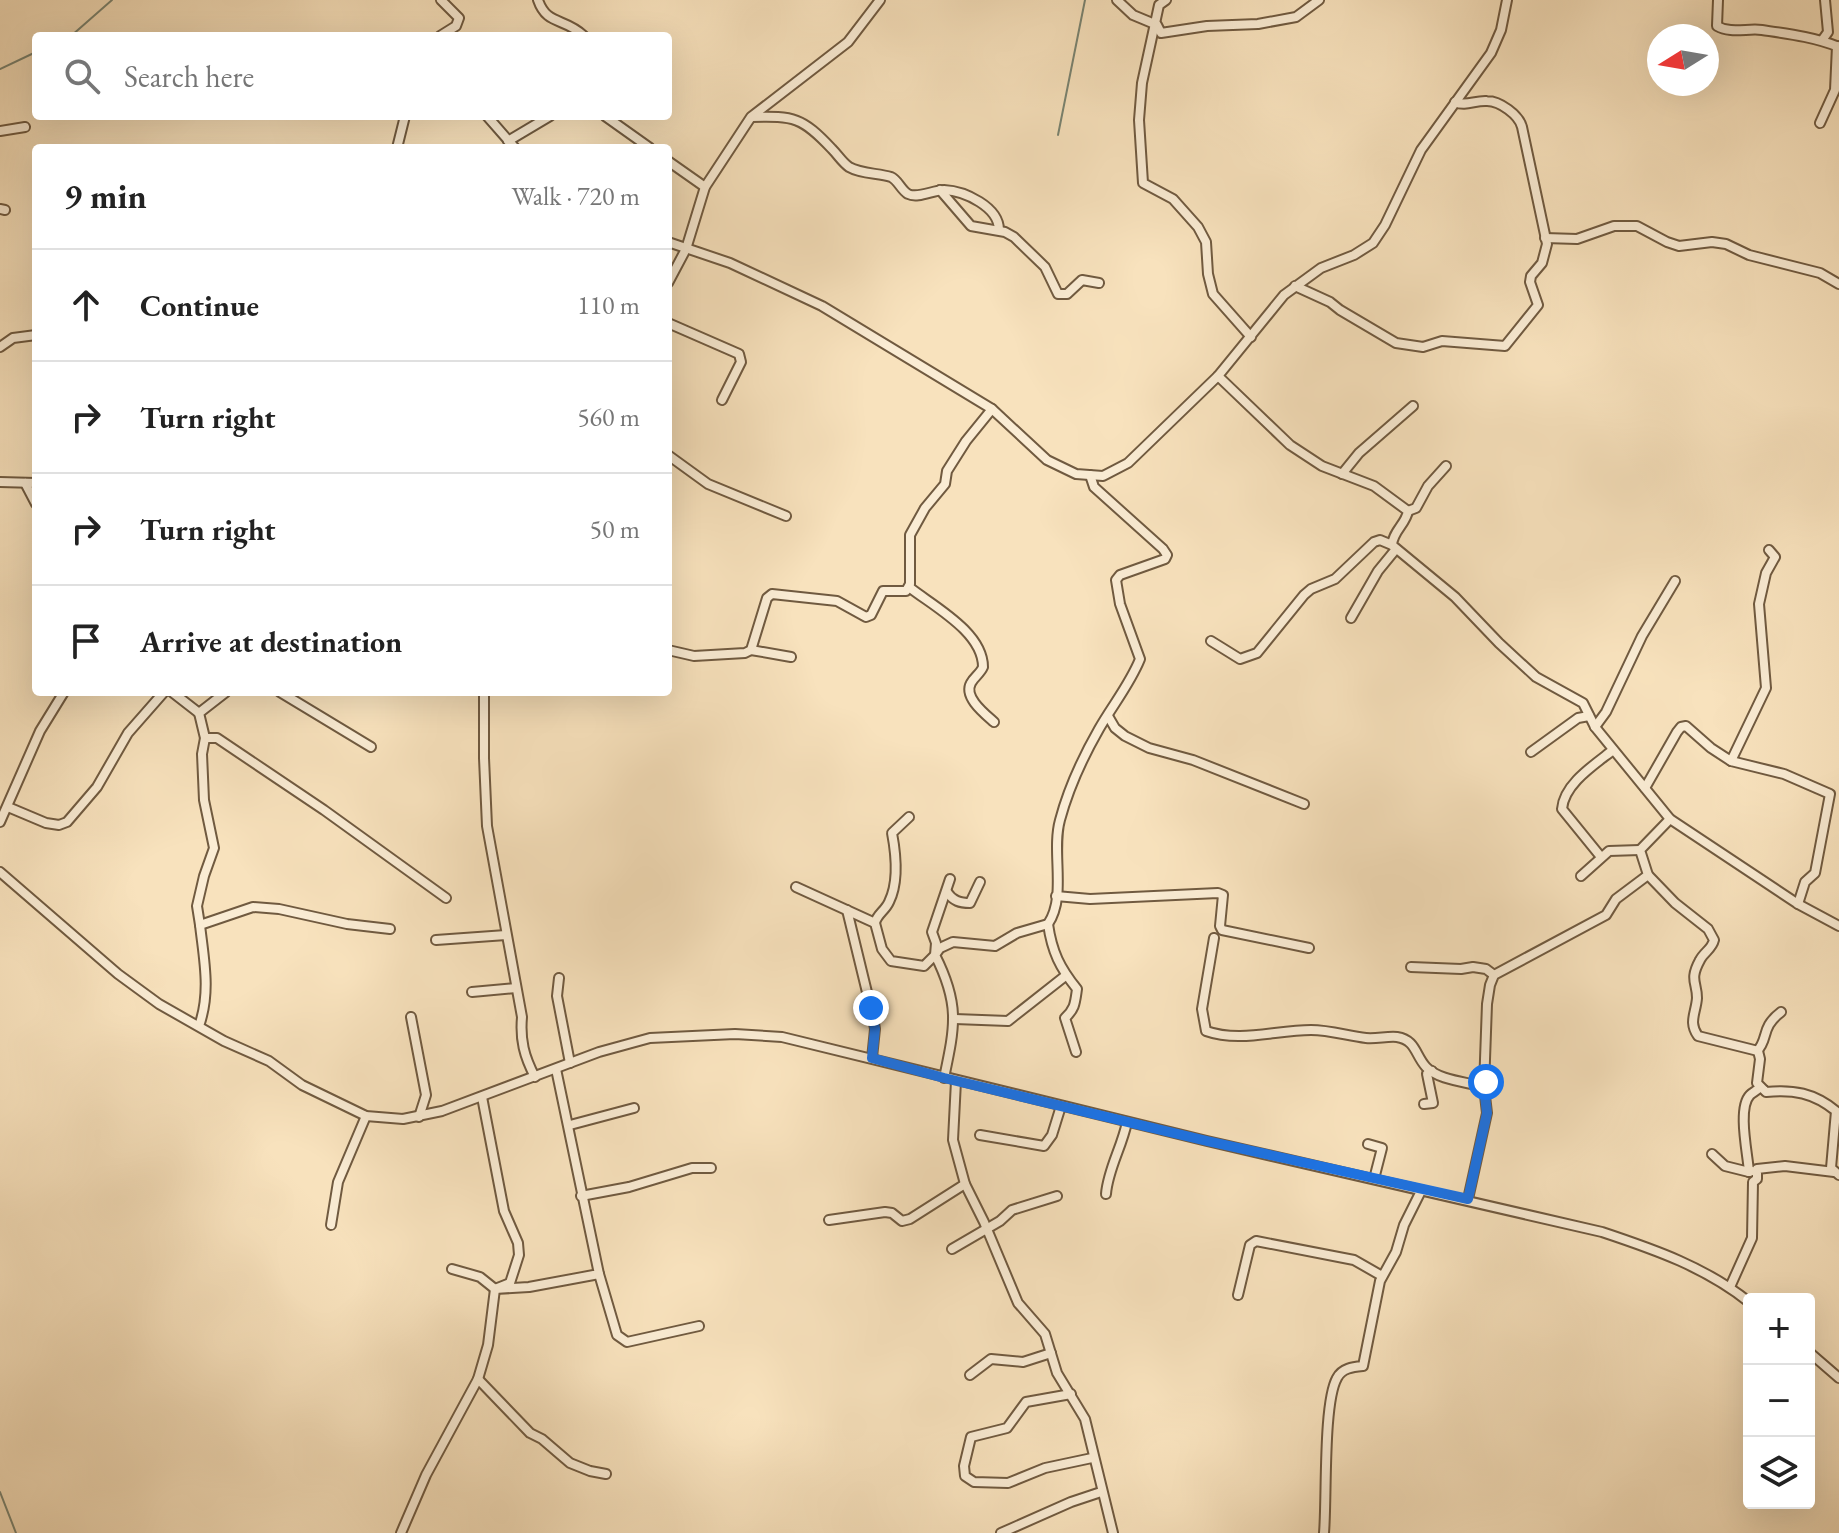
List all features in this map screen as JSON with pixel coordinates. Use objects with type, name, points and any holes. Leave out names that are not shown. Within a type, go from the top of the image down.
[{"type":"street","points":[[441,0],[459,18],[456,26],[446,32]]},
{"type":"street","points":[[538,0],[542,13],[550,19],[574,26],[580,32]]},
{"type":"street","points":[[672,275],[686,249],[705,187],[751,117],[848,42],[880,0]]},
{"type":"street","points":[[1117,0],[1133,15],[1157,25],[1161,33],[1207,26],[1258,24],[1296,17],[1319,0]]},
{"type":"street","points":[[1166,0],[1159,5],[1142,83],[1139,120],[1143,183],[1173,199],[1198,227],[1206,242],[1213,294],[1251,337]]},
{"type":"street","points":[[672,244],[730,263],[822,306],[992,409],[1047,460],[1076,474],[1103,476],[1128,463],[1218,376],[1284,295],[1321,268],[1354,255],[1373,243],[1385,225],[1421,150],[1491,53],[1501,30],[1507,0]]},
{"type":"street","points":[[1718,0],[1717,26],[1723,29],[1759,29],[1823,39],[1838,46],[1835,90],[1820,123]]},
{"type":"street","points":[[1823,39],[1828,32],[1825,0]]},
{"type":"street","points":[[1295,286],[1330,302],[1396,343],[1423,347],[1442,341],[1505,346],[1538,305],[1531,276],[1546,254],[1545,238],[1520,121],[1510,111],[1489,100],[1462,105],[1455,102]]},
{"type":"street","points":[[751,117],[786,116],[806,123],[852,169],[894,178],[908,194],[915,196],[940,190],[955,191],[979,202],[999,223],[999,230]]},
{"type":"street","points":[[398,144],[404,120]]},
{"type":"street","points":[[490,120],[511,144],[544,120]]},
{"type":"street","points":[[611,120],[644,144]]},
{"type":"street","points":[[0,131],[25,127]]},
{"type":"street","points":[[672,164],[705,187]]},
{"type":"street","points":[[940,190],[971,226],[999,230],[1014,237],[1045,267],[1058,294],[1067,294],[1082,280],[1099,283]]},
{"type":"street","points":[[1545,238],[1577,239],[1603,228],[1624,224],[1637,226],[1679,246],[1712,242],[1726,244],[1749,255],[1820,273],[1839,284]]},
{"type":"street","points":[[672,325],[739,354],[741,362],[722,400]]},
{"type":"street","points":[[0,347],[13,338],[32,336]]},
{"type":"street","points":[[1218,376],[1290,445],[1322,466],[1374,486],[1408,511]]},
{"type":"street","points":[[1342,474],[1359,453],[1413,406]]},
{"type":"street","points":[[751,650],[767,598],[772,594],[837,601],[866,617],[871,615],[883,591],[906,591],[909,587],[910,535],[925,508],[945,484],[947,471],[966,441],[992,409]]},
{"type":"street","points":[[672,457],[708,484],[786,516]]},
{"type":"street","points":[[1408,511],[1416,508],[1428,486],[1446,466]]},
{"type":"street","points":[[1076,1052],[1065,1018],[1072,1014],[1076,1005],[1077,989],[1064,977],[1053,950],[1048,924],[1056,896],[1059,824],[1100,728],[1140,659],[1120,604],[1116,580],[1120,575],[1157,563],[1167,555],[1094,487],[1090,475]]},
{"type":"street","points":[[0,482],[32,483]]},
{"type":"street","points":[[25,483],[32,496]]},
{"type":"street","points":[[1351,618],[1394,547],[1393,536],[1408,511]]},
{"type":"street","points":[[1211,641],[1240,659],[1251,656],[1275,634],[1311,589],[1335,579],[1374,542],[1380,540],[1394,547],[1455,597],[1536,677],[1583,703],[1595,727],[1670,819],[1798,904],[1839,926]]},
{"type":"street","points":[[1731,761],[1766,688],[1759,604],[1766,573],[1775,557],[1769,550]]},
{"type":"street","points":[[1595,727],[1606,712],[1642,636],[1675,581]]},
{"type":"street","points":[[909,587],[929,604],[945,611],[978,647],[983,667],[969,689],[974,702],[994,722]]},
{"type":"street","points":[[672,651],[694,656],[751,650],[791,657]]},
{"type":"street","points":[[0,822],[40,731],[62,696]]},
{"type":"street","points":[[8,807],[46,823],[59,825],[67,822],[97,787],[128,733],[160,696]]},
{"type":"street","points":[[177,696],[199,713],[205,738],[202,754],[204,800],[214,848],[197,906],[207,989],[206,1007],[199,1026]]},
{"type":"street","points":[[199,713],[221,696]]},
{"type":"street","points":[[287,696],[371,747]]},
{"type":"street","points":[[484,696],[487,826],[522,1017],[520,1036],[525,1058],[535,1077]]},
{"type":"street","points":[[1108,716],[1115,728],[1125,736],[1149,748],[1193,760],[1304,804]]},
{"type":"street","points":[[1531,752],[1578,718],[1589,716]]},
{"type":"street","points":[[1645,788],[1681,727],[1693,729],[1711,748],[1731,761],[1784,774],[1835,794],[1815,873],[1805,882],[1798,904]]},
{"type":"street","points":[[205,738],[217,738],[446,898]]},
{"type":"street","points":[[1601,857],[1562,809],[1567,791],[1613,750]]},
{"type":"street","points":[[909,817],[892,833],[896,856],[891,900],[876,916],[875,923],[882,949],[891,961],[924,966],[940,948],[953,942],[995,946],[1017,933],[1048,924]]},
{"type":"street","points":[[1581,876],[1609,851],[1640,850],[1670,819]]},
{"type":"street","points":[[1640,850],[1648,875],[1675,903],[1708,929],[1714,940],[1710,950],[1701,958],[1692,983],[1697,998],[1692,1022],[1694,1030],[1698,1036],[1757,1051]]},
{"type":"street","points":[[0,872],[118,974],[159,1004],[224,1041],[269,1061],[302,1085],[366,1116],[419,1117],[650,1038],[735,1034],[782,1037],[1127,1122],[1602,1232],[1695,1266],[1743,1297]]},
{"type":"street","points":[[1468,1199],[1487,1113],[1484,1087],[1487,1004],[1494,975],[1606,915],[1616,899],[1648,875]]},
{"type":"street","points":[[944,1078],[955,1019],[952,998],[935,955],[936,943],[932,932],[950,879]]},
{"type":"street","points":[[947,892],[961,903],[970,903],[980,882]]},
{"type":"street","points":[[796,887],[875,923]]},
{"type":"street","points":[[1056,896],[1090,899],[1218,893],[1223,895],[1222,930],[1309,948]]},
{"type":"street","points":[[200,925],[253,907],[390,929]]},
{"type":"street","points":[[847,910],[873,1017],[872,1058]]},
{"type":"street","points":[[436,940],[506,935]]},
{"type":"street","points":[[1214,938],[1202,1009],[1206,1031],[1220,1036],[1240,1037],[1312,1030],[1367,1038],[1396,1037],[1408,1040],[1432,1071],[1484,1087]]},
{"type":"street","points":[[1411,967],[1473,967],[1486,969],[1494,975]]},
{"type":"street","points":[[955,1019],[1008,1021],[1064,977]]},
{"type":"street","points":[[559,978],[557,996],[570,1063]]},
{"type":"street","points":[[472,992],[516,988]]},
{"type":"street","points":[[1757,1051],[1762,1047],[1767,1026],[1781,1012]]},
{"type":"street","points":[[411,1017],[426,1095],[419,1117]]},
{"type":"street","points":[[1757,1051],[1760,1059],[1757,1083],[1766,1092],[1793,1090],[1821,1099],[1836,1111],[1830,1157],[1831,1168],[1837,1174]]},
{"type":"street","points":[[556,1069],[595,1258],[617,1335],[627,1342],[699,1326]]},
{"type":"street","points":[[1424,1104],[1433,1103],[1427,1074],[1432,1071]]},
{"type":"street","points":[[956,1081],[953,1140],[965,1184],[1013,1294],[1045,1334],[1057,1373],[1085,1419],[1092,1458],[1113,1533]]},
{"type":"street","points":[[1730,1287],[1752,1238],[1753,1182],[1757,1179],[1742,1123],[1746,1102],[1760,1087]]},
{"type":"street","points":[[482,1097],[504,1211],[518,1243],[519,1255],[510,1283],[495,1289]]},
{"type":"street","points":[[980,1135],[1044,1146],[1052,1135],[1061,1106]]},
{"type":"street","points":[[570,1125],[634,1108]]},
{"type":"street","points":[[331,1225],[338,1182],[366,1116]]},
{"type":"street","points":[[1106,1194],[1109,1175],[1121,1148],[1127,1122]]},
{"type":"street","points":[[1368,1144],[1382,1148],[1374,1179]]},
{"type":"street","points":[[1712,1154],[1725,1166],[1753,1171],[1785,1166],[1837,1174]]},
{"type":"street","points":[[581,1196],[629,1187],[692,1168],[711,1168]]},
{"type":"street","points":[[829,1220],[885,1212],[902,1221],[910,1219],[965,1184]]},
{"type":"street","points":[[1324,1533],[1330,1402],[1337,1377],[1347,1368],[1363,1366],[1372,1311],[1382,1276],[1396,1252],[1404,1225],[1421,1191]]},
{"type":"street","points":[[952,1249],[1012,1210],[1057,1196]]},
{"type":"street","points":[[1238,1295],[1250,1245],[1256,1241],[1354,1260],[1382,1276]]},
{"type":"street","points":[[584,1276],[595,1258]]},
{"type":"street","points":[[452,1269],[480,1277],[495,1289],[529,1287],[599,1274]]},
{"type":"street","points":[[401,1533],[426,1475],[478,1379],[488,1345],[495,1289]]},
{"type":"street","points":[[970,1375],[991,1359],[1023,1362],[1051,1353]]},
{"type":"street","points":[[1815,1357],[1839,1378]]},
{"type":"street","points":[[478,1379],[495,1394],[520,1425],[570,1463],[606,1474]]},
{"type":"street","points":[[1071,1394],[1026,1402],[1007,1428],[971,1437],[964,1466],[965,1476],[974,1482],[1008,1483],[1045,1468],[1092,1458]]},
{"type":"street","points":[[1001,1533],[1101,1492]]},
{"type":"waterway","points":[[76,32],[112,0]]},
{"type":"waterway","points":[[1058,135],[1085,0]]},
{"type":"waterway","points":[[0,69],[32,54]]},
{"type":"waterway","points":[[0,1492],[16,1533]]},
{"type":"route","points":[[871,1008],[875,1029],[872,1058],[1207,1141],[1468,1199],[1487,1113],[1486,1082]]}]
